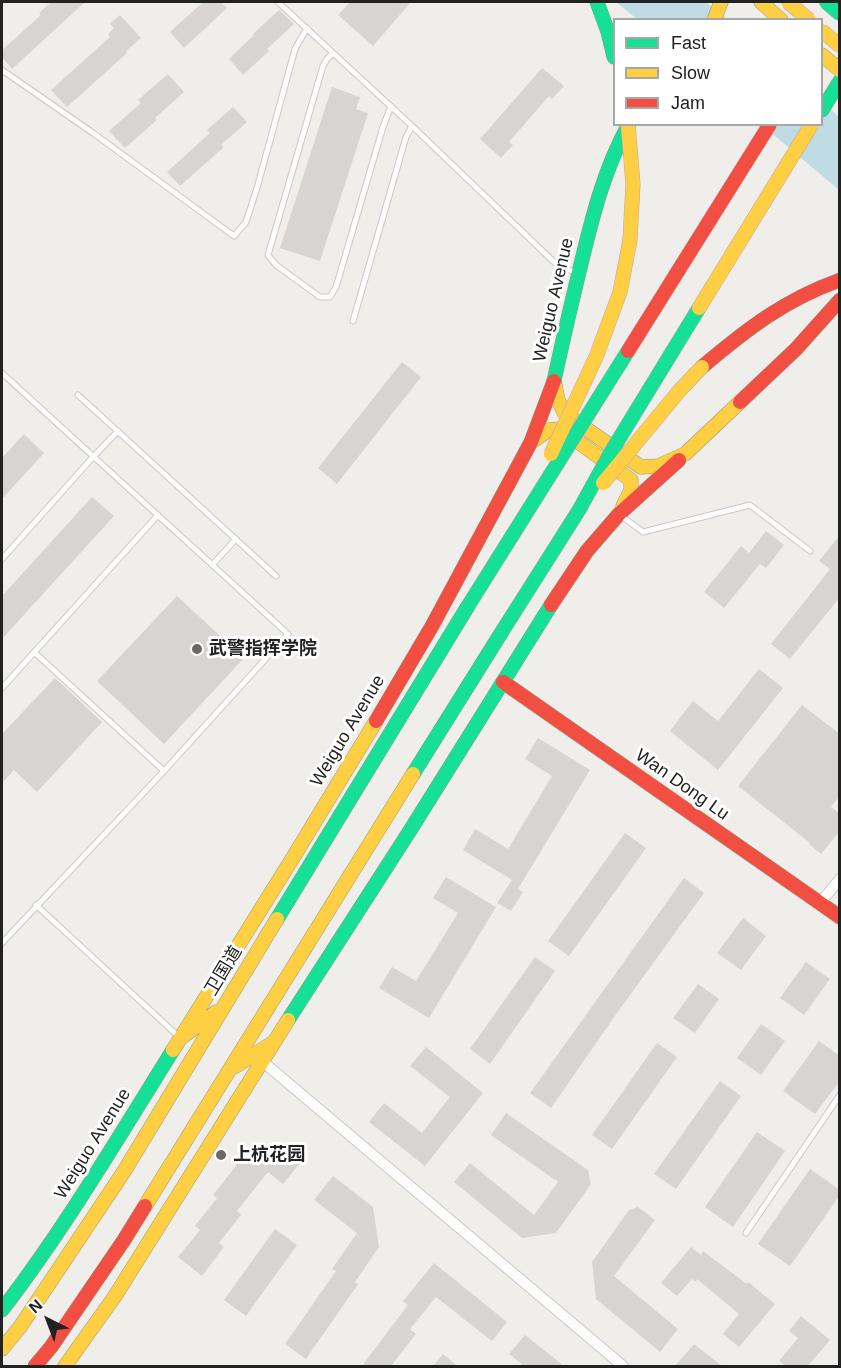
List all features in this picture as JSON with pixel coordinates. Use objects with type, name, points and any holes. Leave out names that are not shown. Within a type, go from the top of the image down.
[{"type":"main road","points":[[597,2],[613,51]]},
{"type":"main road","points":[[761,2],[779,18]]},
{"type":"main road","points":[[788,2],[807,18]]},
{"type":"main road","points":[[823,40],[840,13],[826,2]]},
{"type":"main road","points":[[823,32],[840,46]]},
{"type":"main road","points":[[823,56],[840,70]]},
{"type":"main road","points":[[823,108],[840,81]]},
{"type":"main road","name":"Weiguo Avenue","points":[[2,1310],[28,1276],[93,1179],[294,856],[437,617],[531,442],[554,381],[578,273],[604,176],[627,126]]},
{"type":"main road","points":[[518,526],[596,357],[620,292],[630,240],[633,184],[628,126]]},
{"type":"main road","points":[[518,526],[769,126]]},
{"type":"main road","points":[[35,1366],[51,1347],[124,1240],[579,510],[662,367],[812,126]]},
{"type":"main road","points":[[579,510],[702,367],[751,325],[819,287],[840,280]]},
{"type":"main road","points":[[65,1366],[115,1296],[586,551],[619,514],[796,349],[840,300]]},
{"type":"main road","points":[[554,381],[558,400],[565,414],[642,467],[660,466],[685,454]]},
{"type":"main road","points":[[531,442],[549,430],[560,429],[631,480],[630,493],[619,514]]},
{"type":"main road","name":"卫国道","points":[[2,1349],[20,1327],[116,1183],[518,526]]},
{"type":"main road","name":"Wan Dong Lu","points":[[503,682],[840,917]]},
{"type":"main road","points":[[179,1081],[181,1038],[223,1007]]},
{"type":"main road","points":[[231,1069],[274,1042]]},
{"type":"main road","points":[[115,1296],[124,1240]]},
{"type":"street","points":[[820,903],[840,879]]},
{"type":"street","points":[[262,1061],[623,1366]]},
{"type":"lane","points":[[278,2],[555,262],[578,273]]},
{"type":"lane","points":[[2,70],[234,236],[246,222],[295,50],[307,28]]},
{"type":"lane","points":[[333,53],[323,66],[267,255],[276,265],[320,297],[330,297],[336,287],[391,106]]},
{"type":"lane","points":[[353,321],[406,137],[412,126]]},
{"type":"lane","points":[[2,373],[288,634],[164,771],[2,943]]},
{"type":"lane","points":[[78,394],[276,576]]},
{"type":"lane","points":[[2,559],[118,431]]},
{"type":"lane","points":[[619,514],[643,532],[750,505],[810,551]]},
{"type":"lane","points":[[2,688],[158,515]]},
{"type":"lane","points":[[212,565],[236,539]]},
{"type":"lane","points":[[34,652],[164,771]]},
{"type":"lane","points":[[36,905],[181,1038]]},
{"type":"lane","points":[[746,1233],[840,1095]]},
{"type":"water","points":[[616,2],[706,2],[726,18],[636,18]]},
{"type":"water","points":[[823,102],[839,117],[839,190],[763,126],[823,126]]},
{"type":"building","points":[[51,2],[85,2],[12,69],[2,57],[2,50],[41,15],[39,13]]},
{"type":"building","points":[[203,2],[221,2],[227,8],[184,48],[170,32]]},
{"type":"building","points":[[350,2],[411,2],[373,46],[338,15]]},
{"type":"building","points":[[279,10],[294,24],[243,75],[229,59]]},
{"type":"building","points":[[120,15],[141,38],[67,107],[51,90],[110,37],[108,34],[114,28],[110,24]]},
{"type":"building","points":[[542,68],[564,86],[552,99],[549,96],[509,142],[513,145],[501,158],[480,139]]},
{"type":"building","points":[[168,74],[184,92],[125,148],[109,131],[141,103],[138,100]]},
{"type":"building","points":[[332,87],[360,97],[356,109],[368,113],[320,261],[280,248]]},
{"type":"building","points":[[233,107],[247,122],[221,145],[224,147],[180,186],[167,172],[210,133],[207,130]]},
{"type":"building","points":[[402,362],[421,377],[337,484],[318,468]]},
{"type":"building","points":[[24,434],[44,453],[2,499],[2,458]]},
{"type":"building","points":[[92,497],[114,516],[2,639],[2,596]]},
{"type":"building","points":[[766,531],[784,545],[766,568],[760,564],[724,608],[704,592],[741,546],[749,553]]},
{"type":"building","points":[[840,535],[840,597],[790,659],[771,644],[830,569],[819,561]]},
{"type":"building","points":[[177,596],[244,658],[164,744],[97,681]]},
{"type":"building","points":[[759,669],[783,688],[718,770],[670,731],[693,701],[718,721]]},
{"type":"building","points":[[55,678],[102,722],[37,792],[14,770],[2,783],[2,734]]},
{"type":"building","points":[[802,705],[840,734],[840,796],[831,807],[840,814],[840,831],[821,854],[738,786]]},
{"type":"building","points":[[538,738],[590,770],[518,889],[523,892],[511,911],[497,903],[512,880],[463,850],[475,829],[508,849],[552,776],[525,759]]},
{"type":"building","points":[[625,833],[646,848],[569,956],[548,941]]},
{"type":"building","points":[[446,877],[496,907],[429,1018],[379,988],[392,967],[416,981],[458,913],[433,898]]},
{"type":"building","points":[[684,878],[704,893],[551,1108],[530,1093]]},
{"type":"building","points":[[743,918],[766,936],[741,970],[717,953]]},
{"type":"building","points":[[535,957],[555,971],[490,1064],[470,1049]]},
{"type":"building","points":[[806,962],[830,979],[804,1015],[780,998]]},
{"type":"building","points":[[698,984],[719,999],[695,1033],[673,1018]]},
{"type":"building","points":[[761,1024],[785,1041],[761,1075],[737,1058]]},
{"type":"building","points":[[819,1041],[840,1056],[840,1081],[815,1114],[783,1091]]},
{"type":"building","points":[[657,1043],[677,1057],[612,1149],[592,1135]]},
{"type":"building","points":[[426,1047],[483,1093],[425,1166],[369,1122],[384,1103],[422,1133],[450,1097],[410,1066]]},
{"type":"building","points":[[720,1081],[741,1096],[676,1189],[654,1174]]},
{"type":"building","points":[[506,1113],[588,1170],[591,1184],[556,1233],[522,1238],[454,1182],[470,1163],[534,1215],[558,1182],[491,1135]]},
{"type":"building","points":[[757,1132],[785,1151],[733,1227],[705,1207]]},
{"type":"building","points":[[282,1149],[300,1163],[283,1184],[268,1172],[237,1211],[241,1215],[219,1243],[224,1247],[202,1276],[178,1257],[200,1230],[195,1226],[217,1198],[213,1195],[246,1153]]},
{"type":"building","points":[[810,1169],[840,1190],[840,1195],[790,1266],[758,1244]]},
{"type":"building","points":[[333,1176],[373,1207],[379,1247],[355,1282],[358,1284],[306,1359],[285,1344],[336,1271],[332,1269],[357,1233],[314,1200]]},
{"type":"building","points":[[638,1207],[655,1220],[614,1276],[678,1329],[660,1352],[596,1299],[592,1262],[629,1210]]},
{"type":"building","points":[[275,1229],[297,1245],[246,1316],[224,1300]]},
{"type":"building","points":[[691,1247],[701,1255],[703,1251],[775,1304],[739,1347],[723,1334],[739,1314],[697,1279],[696,1282],[692,1279],[677,1296],[661,1283]]},
{"type":"building","points":[[434,1263],[507,1322],[492,1341],[436,1297],[410,1329],[416,1334],[391,1366],[362,1366],[408,1305],[403,1301]]},
{"type":"building","points":[[801,1316],[830,1340],[808,1366],[786,1366],[779,1361],[798,1338],[789,1331]]},
{"type":"building","points":[[525,1335],[564,1366],[524,1366],[509,1354]]},
{"type":"building","points":[[694,1344],[722,1366],[675,1366]]},
{"type":"building","points":[[443,1354],[457,1366],[433,1366]]},
{"type":"traffic: fast","points":[[597,2],[613,53]]},
{"type":"traffic: fast","points":[[826,2],[840,14]]},
{"type":"traffic: fast","points":[[823,108],[840,81]]},
{"type":"traffic: fast","points":[[555,386],[560,353],[594,212],[612,158],[628,126]]},
{"type":"traffic: fast","points":[[503,630],[579,510],[611,452],[699,308]]},
{"type":"traffic: fast","points":[[468,606],[628,351]]},
{"type":"traffic: fast","points":[[288,1020],[551,605]]},
{"type":"traffic: fast","points":[[277,919],[468,606]]},
{"type":"traffic: fast","points":[[413,774],[503,630]]},
{"type":"traffic: fast","points":[[2,1310],[69,1215],[173,1050]]},
{"type":"traffic: slow","points":[[715,18],[721,2]]},
{"type":"traffic: slow","points":[[761,2],[779,18]]},
{"type":"traffic: slow","points":[[788,2],[807,18]]},
{"type":"traffic: slow","points":[[823,32],[840,46]]},
{"type":"traffic: slow","points":[[823,56],[840,70]]},
{"type":"traffic: slow","points":[[551,454],[596,357],[620,292],[630,240],[633,184],[628,126]]},
{"type":"traffic: slow","points":[[699,308],[811,126]]},
{"type":"traffic: slow","points":[[603,483],[680,390],[702,367]]},
{"type":"traffic: slow","points":[[555,386],[558,400],[565,414],[641,467],[658,466],[685,454],[740,402]]},
{"type":"traffic: slow","points":[[531,442],[549,430],[560,429],[631,480],[631,490],[623,506]]},
{"type":"traffic: slow","points":[[173,1050],[376,721]]},
{"type":"traffic: slow","points":[[145,1206],[413,774]]},
{"type":"traffic: slow","points":[[2,1349],[20,1327],[123,1173],[277,919]]},
{"type":"traffic: slow","points":[[181,1038],[216,1012]]},
{"type":"traffic: slow","points":[[65,1366],[115,1296],[288,1020]]},
{"type":"traffic: slow","points":[[236,1066],[274,1042]]},
{"type":"traffic: jam","points":[[628,351],[769,126]]},
{"type":"traffic: jam","points":[[702,367],[735,340],[784,306],[840,280]]},
{"type":"traffic: jam","points":[[740,402],[796,349],[840,300]]},
{"type":"traffic: jam","points":[[376,721],[432,626],[531,442],[554,381]]},
{"type":"traffic: jam","points":[[551,605],[587,551],[619,514],[679,460]]},
{"type":"traffic: jam","points":[[503,682],[840,917]]},
{"type":"traffic: jam","points":[[35,1366],[51,1347],[145,1206]]},
{"type":"place","name":"武警指挥学院","points":[[197,649]]},
{"type":"place","name":"上杭花园","points":[[221,1155]]}]
